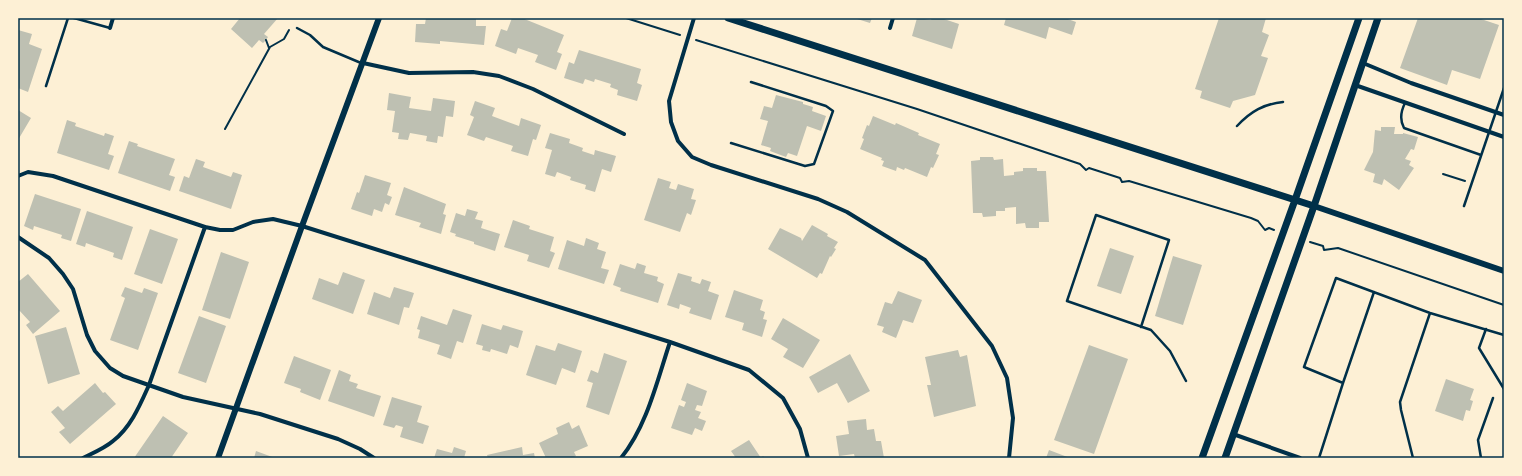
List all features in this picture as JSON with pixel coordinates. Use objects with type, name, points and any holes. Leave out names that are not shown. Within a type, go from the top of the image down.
[{"type":"main road","points":[[728,18],[1314,206]]},
{"type":"main road","points":[[1202,458],[1359,18]]},
{"type":"main road","points":[[1225,458],[1314,206],[1378,18]]},
{"type":"street","points":[[110,28],[113,18]]},
{"type":"street","points":[[218,458],[235,408],[379,18]]},
{"type":"street","points":[[694,18],[669,101],[671,122],[678,142],[692,157],[711,165],[818,199],[846,212],[925,260],[992,346],[1007,378],[1013,418],[1009,458]]},
{"type":"street","points":[[890,28],[894,18]]},
{"type":"street","points":[[1363,63],[1411,83],[1504,115]]},
{"type":"street","points":[[363,64],[409,73],[473,72],[499,76],[533,88],[624,134]]},
{"type":"street","points":[[1355,85],[1504,137]]},
{"type":"street","points":[[18,176],[28,172],[53,176],[205,227],[220,230],[233,230],[253,222],[273,219],[302,226],[670,342],[749,370],[783,398],[800,429],[808,458]]},
{"type":"street","points":[[1314,206],[1504,271]]},
{"type":"street","points":[[83,458],[113,441],[127,426],[134,415],[149,385],[205,227]]},
{"type":"street","points":[[18,237],[49,258],[73,289],[87,334],[95,351],[110,368],[123,376],[183,397],[260,414],[338,439],[360,449],[374,458]]},
{"type":"street","points":[[621,458],[632,445],[648,407],[670,342]]},
{"type":"street","points":[[1234,434],[1300,458]]},
{"type":"lane","points":[[46,86],[68,18]]},
{"type":"lane","points":[[74,18],[110,28]]},
{"type":"lane","points":[[297,28],[310,35],[323,46],[363,64]]},
{"type":"lane","points":[[731,143],[805,166],[814,164],[833,110],[826,106],[751,82]]},
{"type":"lane","points":[[1464,206],[1504,88]]},
{"type":"lane","points":[[1237,126],[1248,114],[1271,103],[1283,102]]},
{"type":"lane","points":[[1405,103],[1401,114],[1401,122],[1404,128],[1481,155]]},
{"type":"lane","points":[[1141,327],[1169,240],[1096,215],[1067,301],[1141,327],[1151,330],[1170,352],[1186,381]]},
{"type":"lane","points":[[1343,383],[1304,367],[1336,278],[1430,313],[1504,335]]},
{"type":"lane","points":[[1319,458],[1374,292]]},
{"type":"lane","points":[[1413,458],[1400,402],[1430,313]]},
{"type":"lane","points":[[1486,329],[1479,348],[1504,389]]},
{"type":"lane","points":[[1481,458],[1478,440],[1493,398]]},
{"type":"path","points":[[626,18],[916,109],[1080,164],[1086,170],[1089,168],[1120,178],[1122,182],[1129,181],[1251,218],[1258,221],[1265,230],[1270,228]]},
{"type":"path","points":[[225,129],[269,48],[284,39],[292,26]]},
{"type":"path","points":[[266,40],[269,48]]},
{"type":"path","points":[[1443,174],[1472,184]]},
{"type":"path","points":[[1323,246],[1324,250],[1338,248],[1504,305]]},
{"type":"building","points":[[240,18],[278,18],[264,34],[268,37],[266,40],[263,43],[259,40],[252,48],[231,29]]},
{"type":"building","points":[[426,18],[476,18],[476,26],[486,26],[484,45],[440,41],[440,44],[415,42],[416,24],[425,24]]},
{"type":"building","points":[[512,18],[522,18],[564,35],[557,52],[562,54],[556,70],[535,62],[538,55],[518,48],[516,54],[495,46],[501,29],[507,31]]},
{"type":"building","points":[[854,18],[872,18],[870,23]]},
{"type":"building","points":[[917,18],[931,20],[932,18],[941,18],[959,24],[952,49],[912,36]]},
{"type":"building","points":[[1006,18],[1065,18],[1076,22],[1072,35],[1049,27],[1046,39],[1004,25]]},
{"type":"building","points":[[1219,18],[1266,18],[1262,32],[1269,35],[1261,56],[1268,58],[1255,95],[1233,101],[1230,108],[1200,98],[1202,91],[1195,89]]},
{"type":"building","points":[[1418,18],[1478,18],[1499,25],[1480,79],[1452,70],[1447,85],[1400,68]]},
{"type":"building","points":[[18,30],[32,34],[29,44],[42,49],[28,92],[18,88]]},
{"type":"building","points":[[579,50],[641,69],[637,83],[642,85],[637,101],[617,95],[618,90],[610,87],[611,84],[595,79],[594,82],[585,79],[583,84],[564,78],[569,62],[574,64]]},
{"type":"building","points":[[389,93],[411,97],[409,108],[431,111],[433,98],[455,101],[453,117],[446,116],[443,137],[438,136],[437,143],[426,141],[427,136],[410,133],[408,140],[398,139],[399,133],[392,132],[395,111],[387,110]]},
{"type":"building","points":[[776,95],[803,102],[803,104],[813,107],[812,111],[826,116],[821,131],[807,126],[797,156],[788,153],[786,157],[770,151],[771,148],[761,145],[768,121],[760,119],[764,106],[772,108]]},
{"type":"building","points":[[475,101],[495,108],[492,116],[519,126],[521,118],[541,125],[536,140],[533,139],[528,156],[511,151],[513,146],[486,137],[484,141],[467,135],[474,117],[470,115]]},
{"type":"building","points":[[18,110],[31,118],[18,140]]},
{"type":"building","points":[[873,116],[895,125],[896,123],[919,133],[918,135],[940,144],[936,154],[939,155],[933,168],[931,167],[927,177],[905,168],[904,170],[897,167],[896,171],[882,166],[884,161],[881,160],[882,158],[860,149],[867,125],[869,126]]},
{"type":"building","points":[[67,120],[76,123],[75,126],[104,136],[105,133],[114,136],[108,154],[114,156],[109,170],[57,153]]},
{"type":"building","points":[[1381,127],[1395,127],[1394,134],[1403,133],[1418,137],[1414,150],[1411,149],[1405,159],[1411,161],[1409,165],[1414,168],[1399,190],[1384,179],[1382,185],[1373,182],[1375,174],[1364,170],[1373,152],[1375,130],[1381,131]]},
{"type":"building","points":[[550,133],[570,139],[569,143],[583,148],[582,151],[594,155],[595,150],[616,156],[611,172],[602,169],[595,192],[585,189],[586,185],[570,180],[571,177],[557,172],[555,177],[545,174],[552,150],[545,148]]},
{"type":"building","points":[[129,141],[138,144],[137,146],[175,159],[169,175],[175,177],[170,191],[118,173]]},
{"type":"building","points":[[980,157],[993,157],[994,160],[1003,159],[1004,176],[1014,175],[1014,172],[1023,171],[1023,168],[1037,168],[1037,171],[1046,171],[1049,222],[1039,222],[1039,228],[1026,228],[1025,223],[1016,224],[1016,207],[1005,208],[1005,211],[996,211],[996,216],[983,217],[982,213],[973,213],[971,161],[980,160]]},
{"type":"building","points":[[196,159],[205,162],[203,167],[231,177],[233,172],[242,175],[231,209],[179,191],[184,176],[189,178]]},
{"type":"building","points":[[365,175],[391,183],[387,195],[392,197],[389,205],[385,203],[382,212],[374,209],[372,216],[351,209],[357,192],[359,193]]},
{"type":"building","points":[[658,178],[671,182],[669,188],[676,190],[678,184],[694,189],[691,199],[696,200],[691,215],[687,213],[680,232],[644,220]]},
{"type":"building","points":[[404,187],[446,204],[443,214],[446,215],[441,234],[419,227],[421,223],[395,215]]},
{"type":"building","points":[[35,194],[81,209],[71,241],[61,238],[62,235],[34,226],[33,230],[24,226]]},
{"type":"building","points":[[467,209],[478,212],[475,219],[483,221],[481,228],[500,234],[495,251],[455,236],[456,234],[450,232],[456,213],[465,216]]},
{"type":"building","points":[[87,211],[133,227],[122,260],[113,257],[114,253],[86,243],[85,247],[76,244]]},
{"type":"building","points":[[513,220],[530,226],[529,229],[554,237],[550,251],[555,253],[549,268],[527,261],[529,255],[504,247]]},
{"type":"building","points":[[812,225],[828,234],[827,236],[838,242],[834,248],[836,249],[831,257],[830,256],[822,274],[820,273],[817,278],[768,249],[780,228],[801,238],[802,241]]},
{"type":"building","points":[[150,229],[178,239],[162,284],[134,274]]},
{"type":"building","points":[[586,238],[599,243],[597,249],[606,252],[601,268],[609,270],[604,284],[558,269],[567,240],[584,246]]},
{"type":"building","points":[[1110,248],[1134,256],[1121,294],[1097,286]]},
{"type":"building","points":[[221,252],[249,262],[230,319],[202,310]]},
{"type":"building","points":[[1173,256],[1202,265],[1183,325],[1155,316]]},
{"type":"building","points":[[637,263],[646,266],[644,273],[658,277],[657,281],[664,284],[658,303],[620,291],[621,288],[613,285],[620,264],[635,269]]},
{"type":"building","points":[[343,272],[365,280],[353,314],[312,299],[319,278],[338,285]]},
{"type":"building","points":[[678,273],[692,277],[691,281],[700,284],[702,279],[711,282],[708,291],[719,295],[711,320],[689,313],[691,308],[680,304],[679,309],[667,305]]},
{"type":"building","points":[[28,274],[60,311],[33,334],[26,325],[30,322],[18,309],[18,282]]},
{"type":"building","points":[[125,287],[142,293],[144,288],[158,293],[138,350],[110,340],[125,298],[121,296]]},
{"type":"building","points":[[394,287],[414,293],[409,308],[404,307],[399,325],[367,314],[374,292],[390,298]]},
{"type":"building","points":[[734,290],[763,300],[760,310],[765,312],[763,319],[767,320],[762,337],[742,330],[744,323],[725,317]]},
{"type":"building","points":[[898,291],[922,300],[913,323],[903,320],[896,338],[882,332],[884,327],[877,325],[885,302],[892,304]]},
{"type":"building","points":[[453,309],[472,315],[463,343],[457,341],[451,359],[437,354],[440,345],[418,338],[420,330],[417,329],[421,316],[447,325]]},
{"type":"building","points":[[199,316],[226,326],[206,383],[178,373]]},
{"type":"building","points":[[783,318],[820,340],[803,368],[783,357],[788,349],[771,339]]},
{"type":"building","points":[[482,324],[501,330],[503,325],[523,331],[518,348],[510,345],[507,354],[491,349],[490,352],[482,350],[483,346],[476,344]]},
{"type":"building","points":[[66,327],[80,374],[48,384],[35,336]]},
{"type":"building","points":[[558,343],[582,351],[575,373],[562,368],[556,385],[526,375],[536,345],[555,351]]},
{"type":"building","points":[[1089,345],[1128,359],[1094,454],[1054,440]]},
{"type":"building","points":[[958,350],[960,357],[967,355],[976,406],[934,417],[927,385],[931,385],[925,357]]},
{"type":"building","points":[[604,353],[627,361],[609,415],[586,407],[593,383],[587,381],[591,370],[598,373]]},
{"type":"building","points":[[850,354],[870,391],[848,403],[837,383],[818,393],[809,377]]},
{"type":"building","points":[[294,356],[331,370],[320,400],[300,392],[301,389],[284,383]]},
{"type":"building","points":[[339,370],[351,375],[349,381],[358,384],[356,388],[381,396],[374,417],[328,401]]},
{"type":"building","points":[[1446,379],[1474,389],[1470,400],[1473,401],[1470,411],[1466,410],[1463,421],[1435,411]]},
{"type":"building","points":[[95,383],[103,393],[105,392],[116,404],[70,444],[59,432],[65,428],[51,412],[58,406],[63,411]]},
{"type":"building","points":[[687,383],[707,391],[702,406],[697,405],[695,410],[701,412],[698,418],[706,421],[702,431],[695,428],[692,435],[671,428],[679,405],[684,407],[686,402],[681,400]]},
{"type":"building","points":[[392,397],[422,406],[417,422],[429,426],[423,444],[400,437],[403,427],[396,425],[394,428],[383,425]]},
{"type":"building","points":[[163,416],[188,433],[171,458],[134,458]]},
{"type":"building","points":[[866,419],[867,430],[874,429],[876,441],[881,441],[884,458],[855,458],[854,454],[839,456],[836,436],[849,434],[847,421]]},
{"type":"building","points":[[569,422],[572,429],[579,425],[588,446],[574,452],[576,456],[571,458],[546,458],[539,443],[558,434],[556,428]]},
{"type":"building","points":[[749,440],[761,458],[736,458],[731,451]]},
{"type":"building","points":[[454,447],[466,451],[464,458],[434,458],[437,449],[452,453]]},
{"type":"building","points":[[522,447],[523,455],[534,453],[535,458],[488,458],[487,455]]},
{"type":"building","points":[[1049,450],[1070,458],[1046,458]]},
{"type":"building","points":[[256,451],[275,458],[254,458]]}]
